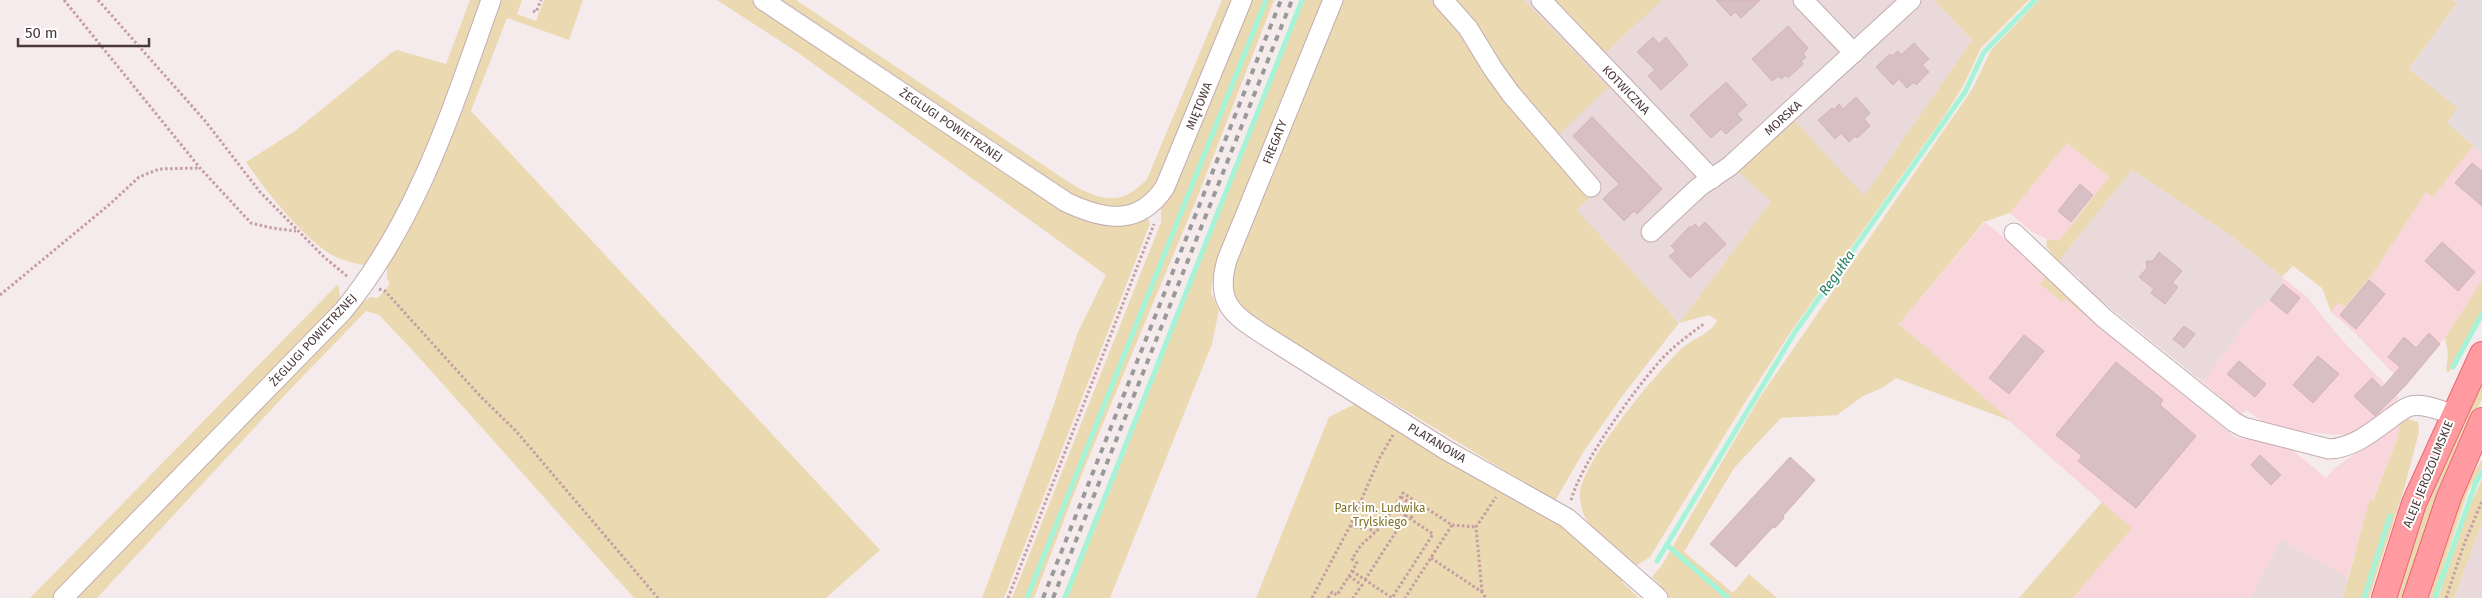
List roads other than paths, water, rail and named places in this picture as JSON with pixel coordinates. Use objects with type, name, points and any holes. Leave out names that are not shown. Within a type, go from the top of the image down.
[{"type":"main road","name":"ALEJE JEROZOLIMSKIE","points":[[2384,598],[2414,503],[2482,354]]},
{"type":"main road","points":[[2415,598],[2449,497],[2482,420]]},
{"type":"street","name":"ŻEGLUGI POWIETRZNEJ","points":[[63,598],[343,311],[365,284],[405,218],[429,168],[449,119],[491,0]]},
{"type":"street","name":"ŻEGLUGI POWIETRZNEJ","points":[[763,0],[1066,202],[1096,214],[1110,217],[1131,215],[1150,205]]},
{"type":"street","name":"MIĘTOWA","points":[[1150,205],[1169,180],[1242,0]]},
{"type":"street","name":"FREGATY","points":[[1222,286],[1227,260],[1333,0]]},
{"type":"street","points":[[1443,0],[1468,28],[1511,94],[1591,187]]},
{"type":"street","name":"KOTWICZNA","points":[[1541,0],[1712,179]]},
{"type":"street","points":[[1803,0],[1854,53]]},
{"type":"street","name":"MORSKA","points":[[1651,232],[1699,187],[1730,166],[1911,0]]},
{"type":"street","points":[[2014,233],[2104,318],[2188,387],[2243,427],[2329,449],[2341,449],[2411,406],[2420,406],[2453,414]]},
{"type":"street","name":"PLATANOWA","points":[[1222,286],[1227,304],[1242,321],[1402,422],[1566,518],[1658,598]]},
{"type":"waterway","points":[[1027,598],[1266,0]]},
{"type":"waterway","points":[[1065,598],[1302,0]]},
{"type":"waterway","name":"Regułka","points":[[1657,561],[1795,332],[1965,92],[1984,52],[2035,0]]},
{"type":"waterway","points":[[2453,367],[2482,314]]},
{"type":"waterway","points":[[2435,598],[2476,482],[2482,472]]},
{"type":"waterway","points":[[2364,598],[2390,516]]},
{"type":"waterway","points":[[1667,545],[1728,598]]},
{"type":"railway","points":[[1043,598],[1281,0]]},
{"type":"railway","points":[[1053,598],[1292,0]]},
{"type":"park label","name":"Park im. Ludwika Trylskiego","points":[[1380,515]]}]
